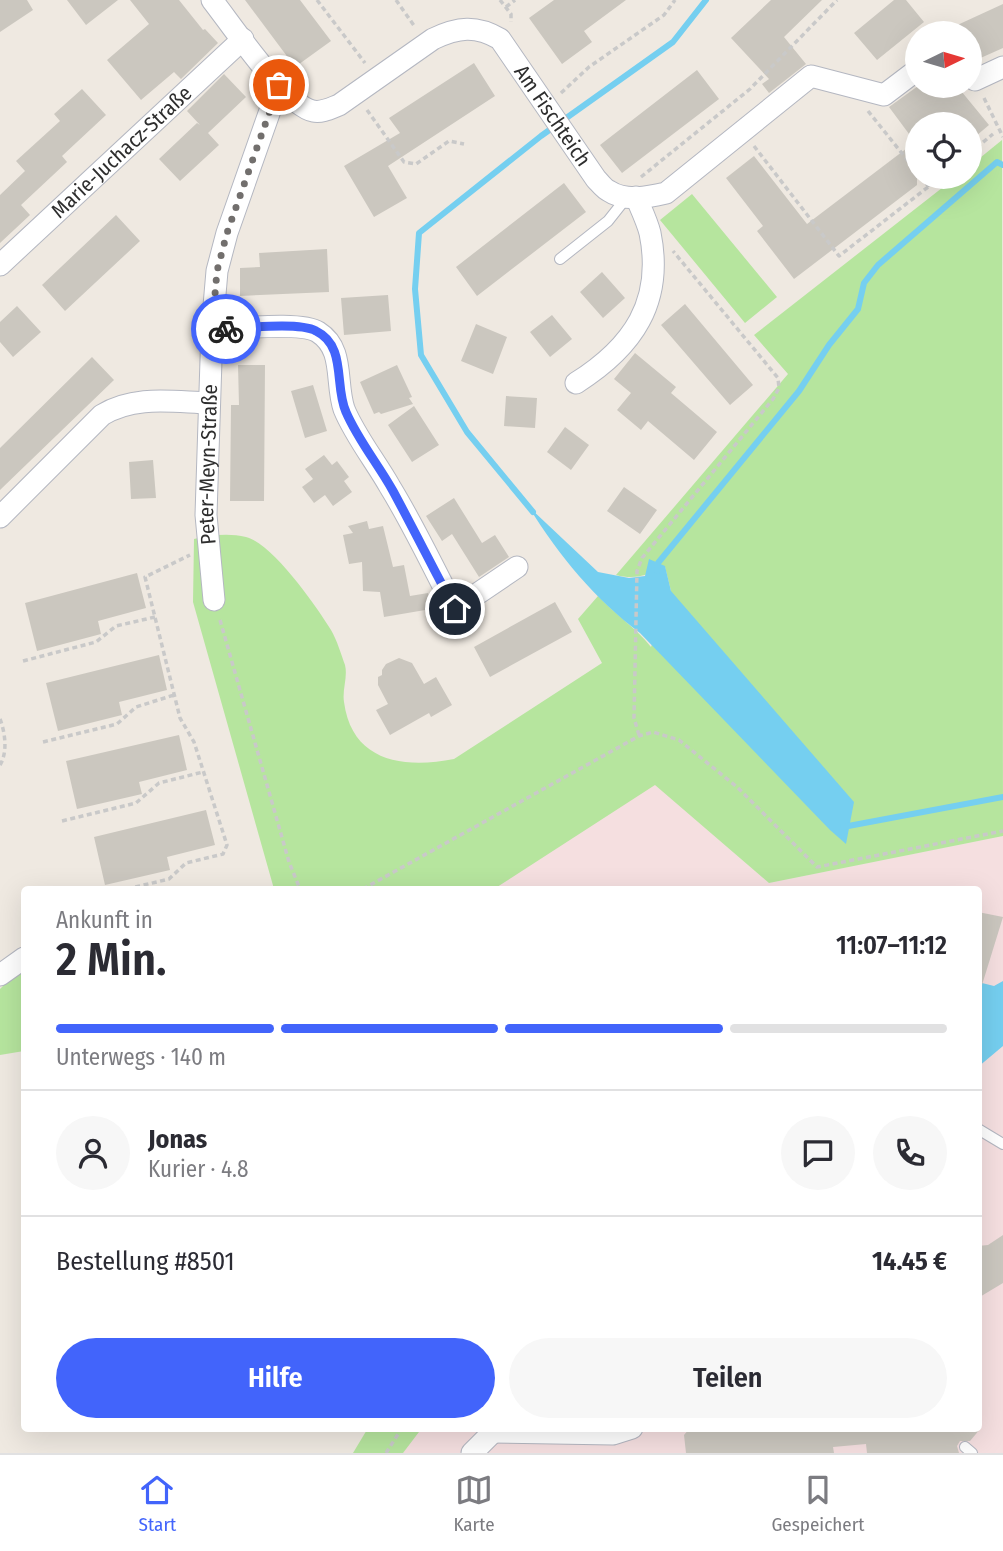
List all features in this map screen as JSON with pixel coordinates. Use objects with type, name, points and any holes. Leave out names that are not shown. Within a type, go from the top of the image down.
[{"type":"street","name":"Am Fischteich","points":[[212,0],[279,85],[295,102],[312,111],[325,111],[339,105],[427,43],[449,32],[485,31],[500,39],[596,179],[609,192],[631,197]]},
{"type":"street","name":"Marie-Juchacz-Straße","points":[[0,265],[243,39]]},
{"type":"street","points":[[982,74],[1003,67]]},
{"type":"street","points":[[631,197],[649,198],[666,193],[811,76],[884,95],[905,79]]},
{"type":"street","name":"Peter-Meyn-Straße","points":[[214,600],[206,515],[212,329],[217,271],[227,233],[279,85]]},
{"type":"street","points":[[576,383],[597,370],[616,352],[636,330],[647,306],[653,262],[650,231],[631,197]]},
{"type":"street","points":[[212,329],[298,327],[316,330],[332,343],[345,410],[392,489],[455,609],[517,567]]},
{"type":"street","points":[[0,517],[102,415],[117,406],[145,402],[209,403]]},
{"type":"street","points":[[0,975],[21,960]]},
{"type":"street","points":[[471,1453],[490,1432]]},
{"type":"street","points":[[565,1432],[619,1432]]},
{"type":"lane","points":[[559,259],[608,221],[631,197]]},
{"type":"lane","points":[[982,1131],[1003,1144]]},
{"type":"path","points":[[317,0],[377,79]]},
{"type":"path","points":[[396,0],[427,43]]},
{"type":"path","points":[[506,7],[515,0]]},
{"type":"path","points":[[548,106],[589,67],[664,15],[675,0]]},
{"type":"path","points":[[631,197],[630,186],[750,89],[837,0]]},
{"type":"path","points":[[847,86],[905,157]]},
{"type":"path","points":[[355,94],[404,162],[416,164],[449,141],[464,144]]},
{"type":"path","points":[[982,96],[1003,137]]},
{"type":"path","points":[[742,131],[839,256],[926,189]]},
{"type":"path","points":[[982,143],[993,134]]},
{"type":"path","points":[[639,736],[634,718],[635,652],[637,571],[642,558],[773,399],[779,388],[778,377],[670,246]]},
{"type":"path","points":[[140,886],[169,879],[187,863],[223,854],[227,845],[194,743],[180,718],[145,577],[209,547]]},
{"type":"path","points":[[214,600],[289,862],[299,886]]},
{"type":"path","points":[[23,661],[96,642],[116,626],[155,617]]},
{"type":"path","points":[[43,742],[117,724],[136,707],[174,695]]},
{"type":"path","points":[[0,719],[5,732],[4,759],[0,765]]},
{"type":"path","points":[[368,886],[639,736],[653,732],[679,740],[737,787],[817,867],[1003,831]]},
{"type":"path","points":[[62,821],[136,803],[159,783],[203,772]]},
{"type":"path","points":[[386,1453],[399,1432]]},
{"type":"shaded area","points":[[655,784],[769,883],[1003,836],[1003,1453],[403,1453],[414,1432],[982,1432],[982,886],[440,886]]},
{"type":"green space","points":[[1002,140],[1003,836],[769,883],[655,785],[499,886],[273,886],[193,602],[194,539],[220,535],[246,537],[269,551],[293,577],[335,638],[345,665],[344,702],[349,722],[358,738],[369,749],[383,757],[399,761],[417,763],[454,759],[602,663],[578,619],[598,596],[651,647],[671,591],[665,567],[641,576],[616,575],[788,374],[754,335],[941,189],[982,189],[982,156]]},
{"type":"green space","points":[[692,194],[777,297],[745,323],[660,220]]},
{"type":"green space","points":[[21,973],[21,1052],[0,1055],[0,989]]},
{"type":"green space","points":[[366,1432],[419,1432],[403,1453],[353,1453]]},
{"type":"water","points":[[529,507],[598,572],[629,578],[645,576],[649,559],[665,566],[671,591],[854,802],[846,844],[640,633],[593,591],[552,542]]},
{"type":"water","points":[[1003,981],[1003,1046],[982,1064],[982,983],[994,986]]},
{"type":"building","points":[[0,0],[27,0],[33,10],[0,32]]},
{"type":"building","points":[[67,0],[118,0],[86,25]]},
{"type":"building","points":[[130,0],[179,0],[203,30],[218,43],[181,79],[174,72],[141,100],[107,60],[149,24]]},
{"type":"building","points":[[245,0],[300,0],[331,41],[295,67]]},
{"type":"building","points":[[554,0],[626,0],[584,31],[592,42],[562,64],[529,18]]},
{"type":"building","points":[[771,0],[822,0],[784,37],[806,64],[769,93],[762,84],[769,79],[731,38]]},
{"type":"building","points":[[894,0],[906,0],[923,21],[905,21],[905,37],[877,60],[854,33]]},
{"type":"building","points":[[1003,4],[1003,48],[982,57],[982,21],[966,21]]},
{"type":"building","points":[[474,63],[495,96],[388,166],[407,198],[374,217],[344,166],[400,133],[389,118]]},
{"type":"building","points":[[697,70],[719,99],[622,173],[600,145]]},
{"type":"building","points":[[224,74],[246,97],[208,133],[219,145],[180,181],[159,159],[197,123],[200,125],[187,111]]},
{"type":"building","points":[[82,89],[106,115],[62,156],[67,162],[21,205],[30,215],[0,243],[0,195],[25,171],[16,161],[60,121],[54,114]]},
{"type":"building","points":[[905,95],[905,98],[967,98],[978,112],[905,112],[905,129],[889,107]]},
{"type":"building","points":[[982,116],[989,125],[982,131]]},
{"type":"building","points":[[905,150],[905,189],[912,189],[794,279],[757,231],[763,226],[726,178],[754,156],[807,224]]},
{"type":"building","points":[[564,183],[586,212],[477,296],[456,267]]},
{"type":"building","points":[[116,215],[140,241],[65,311],[42,285]]},
{"type":"building","points":[[327,249],[329,292],[240,296],[240,268],[260,267],[259,253]]},
{"type":"building","points":[[602,272],[625,298],[603,318],[580,292]]},
{"type":"building","points":[[388,295],[391,331],[344,335],[341,298]]},
{"type":"building","points":[[685,304],[753,385],[730,405],[661,325]]},
{"type":"building","points":[[17,306],[41,332],[13,357],[0,342],[0,322]]},
{"type":"building","points":[[552,315],[572,339],[550,357],[530,332]]},
{"type":"building","points":[[476,324],[507,337],[493,374],[461,361]]},
{"type":"building","points":[[635,353],[676,387],[671,393],[717,432],[694,460],[648,421],[641,430],[617,410],[631,393],[614,379]]},
{"type":"building","points":[[92,357],[114,380],[0,490],[0,448]]},
{"type":"building","points":[[238,365],[265,365],[264,501],[230,501],[231,405],[239,405]]},
{"type":"building","points":[[397,365],[413,404],[374,414],[360,382]]},
{"type":"building","points":[[313,385],[327,431],[305,438],[291,391]]},
{"type":"building","points":[[506,396],[537,398],[535,428],[504,426]]},
{"type":"building","points":[[414,406],[439,445],[412,462],[388,425]]},
{"type":"building","points":[[565,427],[589,445],[571,470],[547,452]]},
{"type":"building","points":[[324,455],[332,465],[337,461],[349,477],[344,481],[352,492],[333,506],[325,495],[314,503],[302,487],[313,479],[305,469]]},
{"type":"building","points":[[153,460],[156,498],[131,499],[129,462]]},
{"type":"building","points":[[624,487],[657,510],[640,534],[607,511]]},
{"type":"building","points":[[454,498],[482,543],[495,535],[509,557],[479,577],[452,534],[442,541],[426,516]]},
{"type":"building","points":[[367,521],[369,529],[383,526],[393,567],[404,565],[410,596],[428,593],[431,609],[384,617],[380,592],[363,591],[362,562],[349,564],[343,535],[353,533],[348,526]]},
{"type":"building","points":[[137,573],[146,608],[98,621],[101,634],[37,651],[25,603]]},
{"type":"building","points":[[555,602],[572,632],[490,677],[474,647]]},
{"type":"building","points":[[159,655],[167,690],[119,702],[122,715],[58,731],[46,683]]},
{"type":"building","points":[[399,658],[412,663],[424,684],[436,677],[452,705],[431,717],[429,713],[390,735],[376,710],[388,704],[378,685],[378,677],[382,675],[386,664]]},
{"type":"building","points":[[179,735],[187,770],[139,782],[142,794],[77,809],[66,761]]},
{"type":"building","points":[[206,810],[215,845],[167,857],[170,870],[105,885],[94,837]]},
{"type":"building","points":[[982,913],[1003,917],[982,985]]},
{"type":"building","points":[[1003,1235],[1003,1283],[982,1296],[982,1246],[988,1245]]},
{"type":"building","points":[[687,1432],[978,1432],[970,1441],[960,1441],[957,1446],[959,1453],[867,1453],[866,1444],[833,1447],[834,1453],[686,1453],[684,1435]]},
{"type":"waterway","points":[[533,512],[467,432],[421,355],[415,289],[419,233],[541,136],[673,42],[706,0]]},
{"type":"waterway","points":[[657,571],[658,563],[799,391],[829,345],[858,309],[864,283],[878,265],[997,162],[1003,165]]},
{"type":"waterway","points":[[843,827],[1003,797]]},
{"type":"way so far","points":[[226,329],[212,329],[217,271],[241,191],[279,85]]},
{"type":"route","points":[[226,329],[298,327],[316,330],[332,343],[345,410],[392,489],[455,609]]}]
